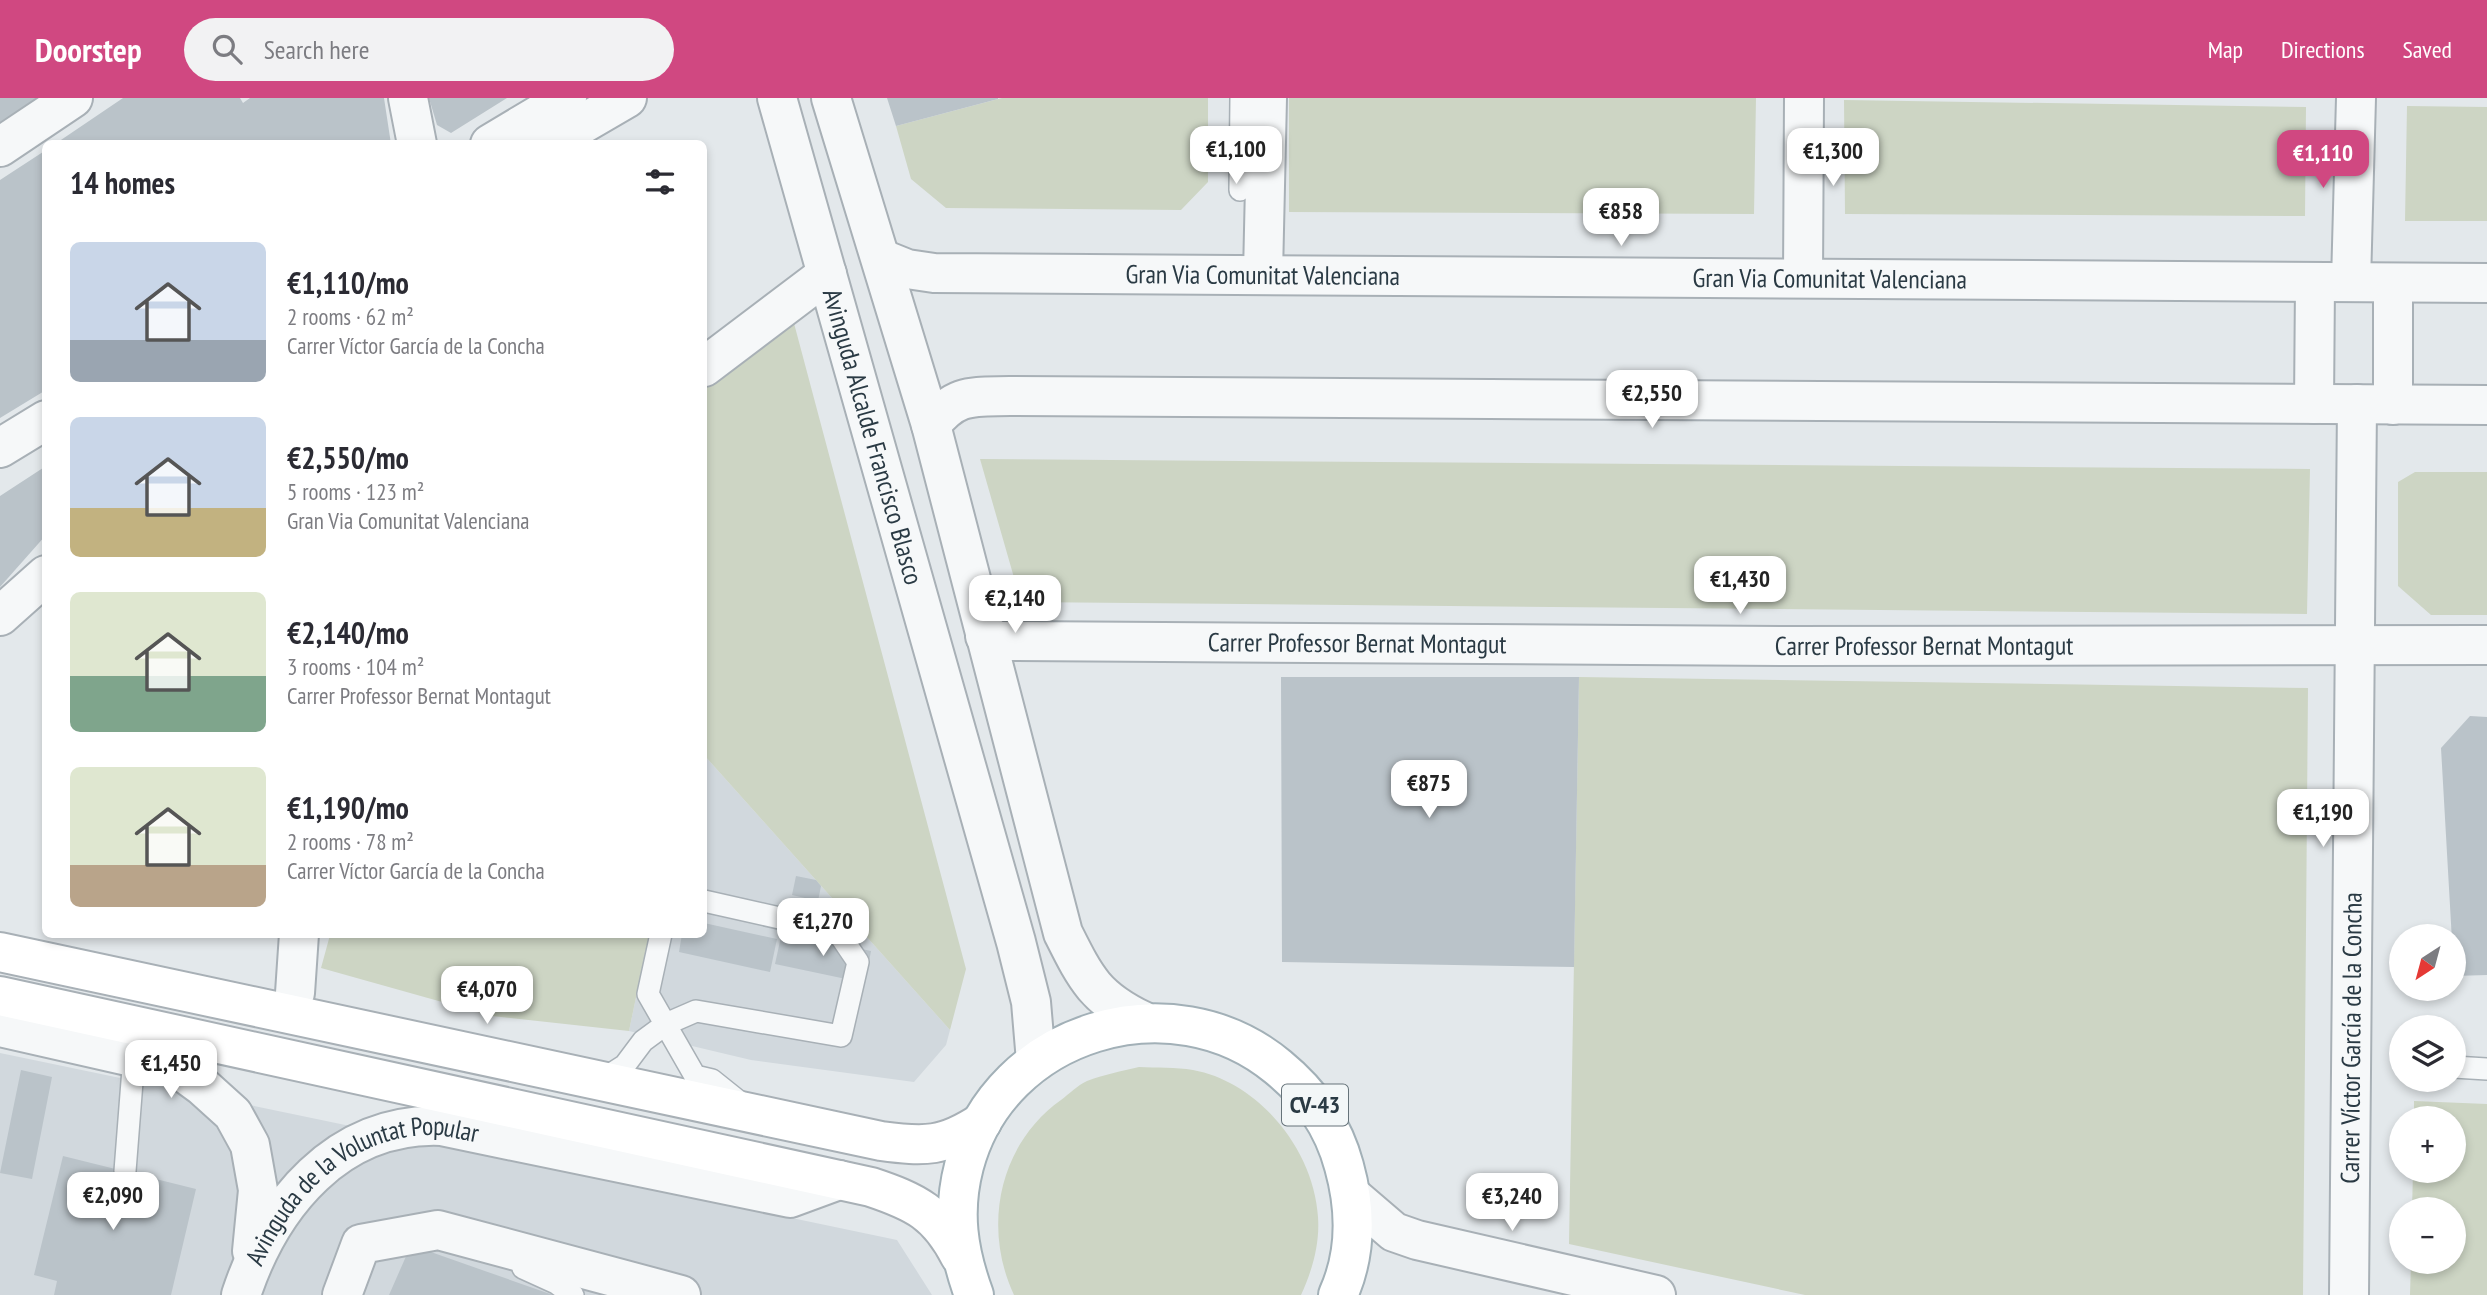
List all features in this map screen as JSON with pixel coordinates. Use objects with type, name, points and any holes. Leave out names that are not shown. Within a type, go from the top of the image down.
[{"type":"main road","points":[[0,952],[915,1146],[957,1138],[982,1122]]},
{"type":"main road","name":"Avinguda de la Voluntat Popular","points":[[0,996],[839,1180],[899,1196],[928,1212],[946,1229],[960,1256]]},
{"type":"main road","name":"CV-43","points":[[974,1295],[960,1256],[957,1210],[964,1165],[982,1122],[1006,1089],[1036,1061],[1086,1033],[1143,1021],[1202,1027],[1258,1050],[1304,1088],[1336,1138],[1352,1196],[1353,1227],[1349,1259],[1338,1295]]},
{"type":"street","points":[[0,147],[73,98]]},
{"type":"street","points":[[408,98],[416,140]]},
{"type":"street","points":[[497,140],[567,98]]},
{"type":"street","points":[[555,140],[627,98]]},
{"type":"street","name":"Avinguda Alcalde Francisco Blasco","points":[[776,98],[1016,942],[1031,1002],[1036,1061]]},
{"type":"street","name":"Avinguda Alcalde Francisco Blasco","points":[[831,98],[931,425],[1063,933],[1087,980],[1116,1008],[1143,1021]]},
{"type":"street","points":[[1264,274],[1267,98]]},
{"type":"street","points":[[1803,278],[1804,98]]},
{"type":"street","points":[[2314,404],[2333,282],[2356,98]]},
{"type":"street","name":"Gran Via Comunitat Valenciana","points":[[882,259],[907,269],[934,273],[2487,283]]},
{"type":"street","points":[[707,365],[827,274]]},
{"type":"street","name":"Carrer Víctor García de la Concha","points":[[2349,1295],[2355,644],[2375,404],[2393,283]]},
{"type":"street","points":[[931,425],[943,409],[965,397],[1010,396],[2487,405]]},
{"type":"street","points":[[0,448],[42,422]]},
{"type":"street","points":[[0,616],[42,579]]},
{"type":"street","name":"Carrer Professor Bernat Montagut","points":[[985,636],[1014,641],[1789,646],[2487,645]]},
{"type":"street","points":[[295,993],[299,938]]},
{"type":"street","name":"Avinguda de la Voluntat Popular","points":[[0,1027],[176,1067],[233,1114],[250,1144],[258,1190],[246,1280]]},
{"type":"street","name":"Avinguda de la Voluntat Popular","points":[[246,1280],[290,1197],[315,1173],[344,1151],[383,1132],[415,1125],[442,1126],[790,1198],[839,1180]]},
{"type":"street","points":[[1352,1196],[1394,1232],[1417,1240],[1657,1295]]},
{"type":"street","points":[[342,1295],[361,1244],[438,1230],[633,1289],[681,1295]]},
{"type":"lane","points":[[1240,190],[1241,98]]},
{"type":"lane","points":[[600,1081],[625,1065],[643,1041],[666,1024],[696,1011],[841,1036],[858,962],[837,931],[707,902]]},
{"type":"lane","points":[[660,938],[648,994],[695,1076],[712,1080],[754,1114]]},
{"type":"lane","points":[[125,1171],[134,1056]]},
{"type":"lane","points":[[2466,1068],[2487,1069]]},
{"type":"lane","points":[[479,1241],[483,1251],[556,1283],[573,1295]]},
{"type":"shaded area","points":[[707,758],[950,1030],[946,1045],[914,1082],[751,1060],[629,1031],[648,938],[707,938]]},
{"type":"shaded area","points":[[0,1053],[897,1240],[932,1295],[0,1295]]},
{"type":"green space","points":[[1002,98],[1208,98],[1208,182],[1181,210],[946,208],[911,179],[896,126]]},
{"type":"green space","points":[[1289,98],[1756,98],[1754,214],[1289,212]]},
{"type":"green space","points":[[1844,100],[2306,107],[2305,216],[1845,214]]},
{"type":"green space","points":[[2407,106],[2487,107],[2487,221],[2405,221]]},
{"type":"green space","points":[[791,312],[966,969],[950,1030],[707,758],[707,372]]},
{"type":"green space","points":[[980,459],[2310,469],[2307,614],[1021,602]]},
{"type":"green space","points":[[2415,472],[2487,472],[2487,615],[2431,615],[2398,586],[2398,482]]},
{"type":"green space","points":[[1579,677],[2308,688],[2303,1295],[1805,1295],[1569,1244]]},
{"type":"green space","points":[[329,938],[648,938],[629,1031],[492,1016],[321,968]]},
{"type":"green space","points":[[1139,1067],[1186,1069],[1217,1077],[1260,1104],[1279,1123],[1294,1144],[1306,1167],[1318,1217],[1314,1257],[1301,1295],[1014,1295],[1004,1269],[998,1215],[1002,1188],[1010,1163],[1023,1139],[1040,1118],[1080,1085],[1099,1077]]},
{"type":"green space","points":[[2414,1101],[2487,1104],[2487,1295],[2410,1295],[2411,1274],[2466,1274],[2466,1197],[2412,1197],[2413,1183],[2466,1183],[2466,1106],[2414,1106]]},
{"type":"building","points":[[0,98],[50,98],[0,132]]},
{"type":"building","points":[[123,98],[240,98],[243,103],[250,98],[384,98],[390,140],[61,140]]},
{"type":"building","points":[[429,98],[507,98],[451,133],[437,125]]},
{"type":"building","points":[[887,98],[998,98],[998,99],[896,126]]},
{"type":"building","points":[[42,153],[42,392],[0,418],[0,180]]},
{"type":"building","points":[[42,469],[42,540],[0,587],[0,496]]},
{"type":"building","points":[[1281,677],[1579,677],[1574,967],[1282,962]]},
{"type":"building","points":[[2470,716],[2487,717],[2487,975],[2466,976],[2466,924],[2451,924],[2441,748]]},
{"type":"building","points":[[796,876],[816,880],[821,886],[818,901],[792,895]]},
{"type":"building","points":[[707,924],[777,939],[770,972],[679,952],[681,938],[707,938]]},
{"type":"building","points":[[782,932],[871,951],[865,983],[775,964]]},
{"type":"building","points":[[21,1070],[52,1077],[32,1179],[0,1173]]},
{"type":"building","points":[[63,1156],[196,1189],[171,1295],[54,1295],[57,1281],[34,1275]]},
{"type":"building","points":[[411,1245],[553,1295],[389,1295]]}]
